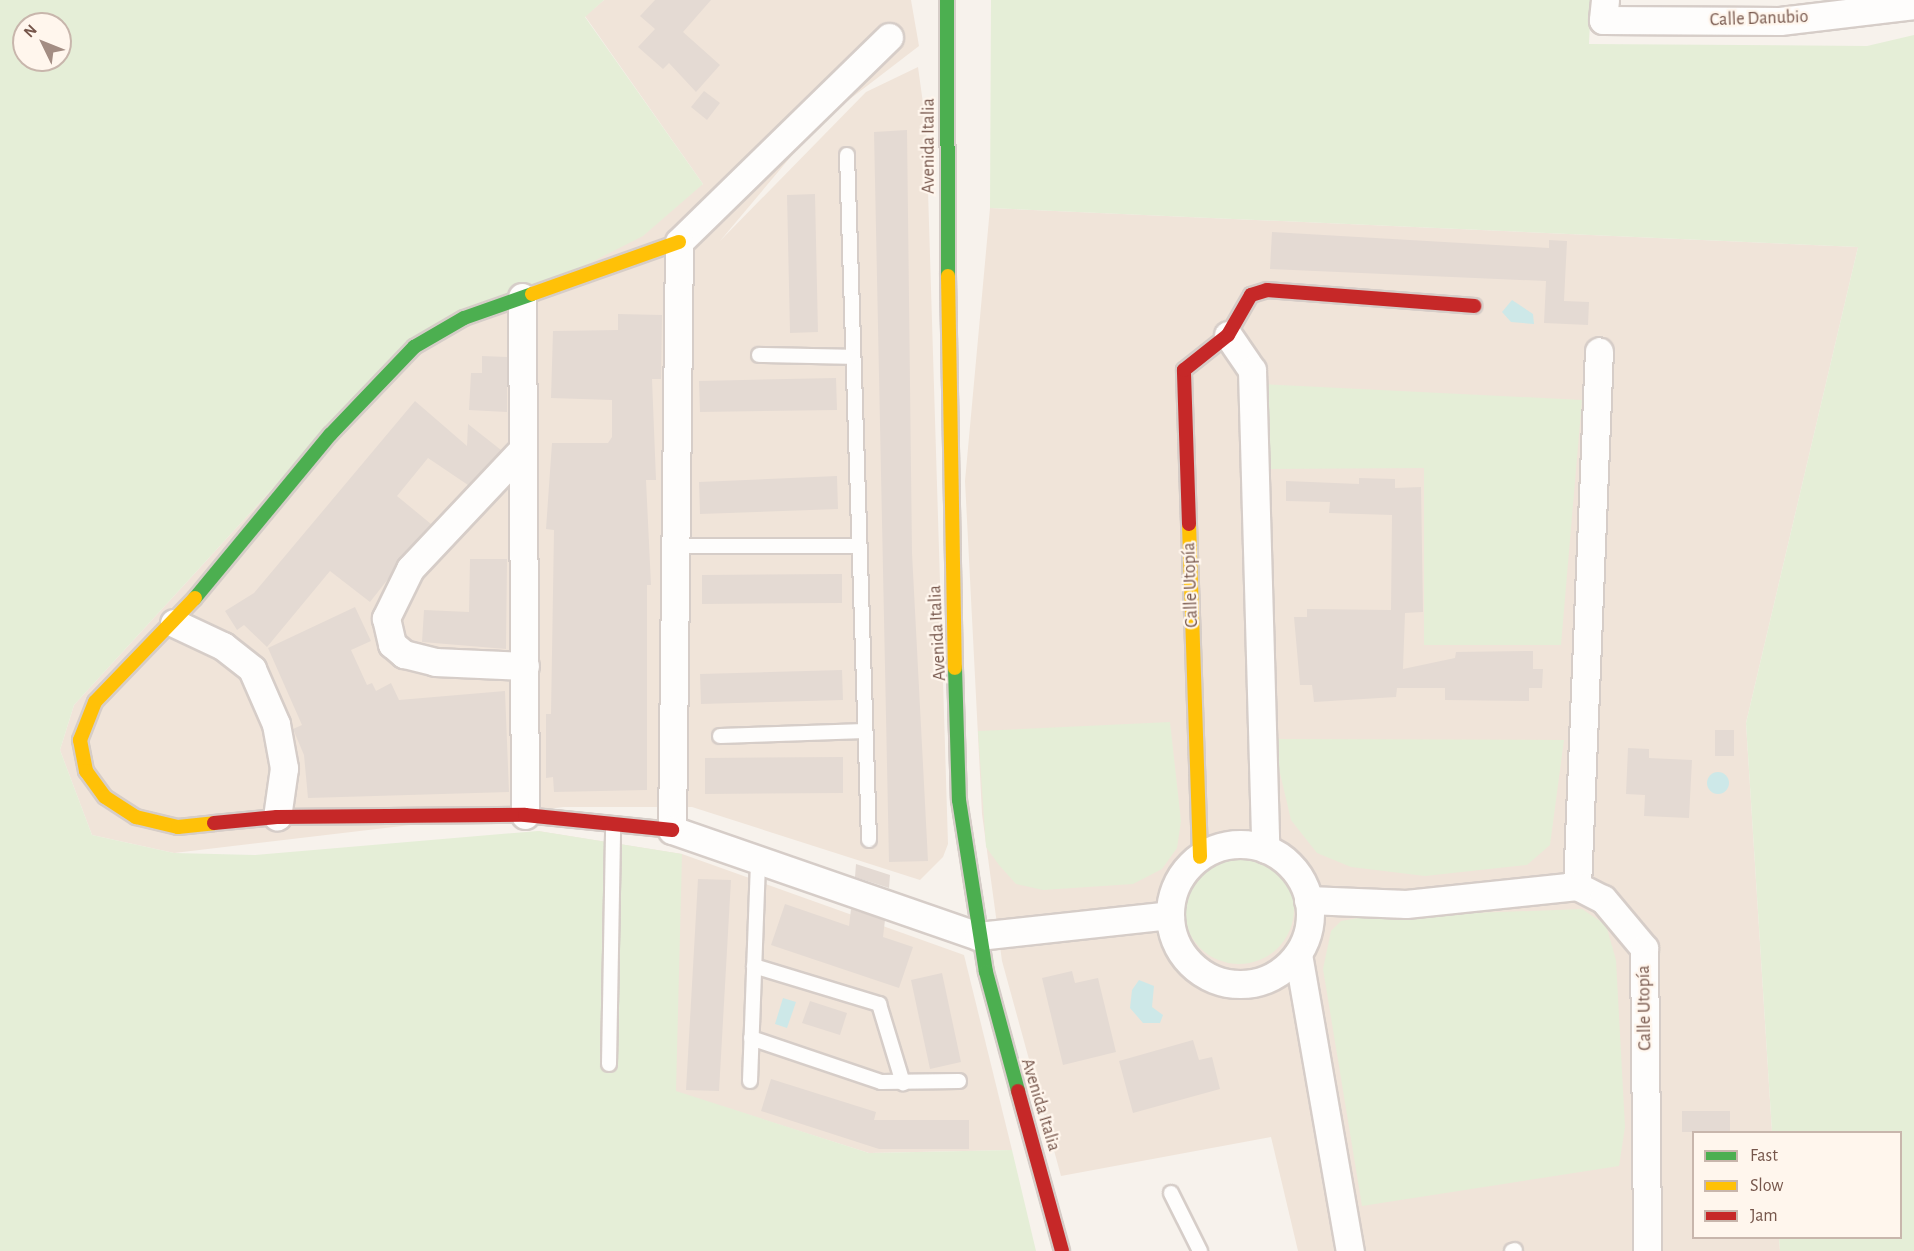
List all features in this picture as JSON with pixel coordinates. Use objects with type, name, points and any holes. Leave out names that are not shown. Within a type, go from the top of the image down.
[{"type":"street","name":"Avenida Italia","points":[[947,0],[949,437],[959,800],[978,936],[1062,1251]]},
{"type":"street","name":"Calle Danubio","points":[[1604,10],[1780,21],[1914,6]]},
{"type":"street","points":[[889,37],[679,242],[464,318],[414,347],[330,435],[174,623],[114,679],[84,719],[80,740],[86,771],[105,797],[136,817],[178,827],[277,816],[525,815],[672,830],[978,936],[1170,915]]},
{"type":"street","points":[[672,830],[679,242]]},
{"type":"street","name":"Calle Utopía","points":[[1200,857],[1184,370],[1228,335],[1241,306],[1267,290],[1474,306]]},
{"type":"street","points":[[522,297],[525,815]]},
{"type":"street","points":[[1228,335],[1252,370],[1265,849]]},
{"type":"street","points":[[1308,900],[1406,904],[1577,886],[1599,351]]},
{"type":"street","points":[[522,450],[410,569],[386,618],[392,644],[404,654],[435,662],[525,666]]},
{"type":"street","points":[[174,623],[222,646],[252,669],[276,724],[284,768],[277,816]]},
{"type":"street","points":[[1234,843],[1265,849],[1294,869],[1308,900],[1308,933],[1298,954],[1261,981],[1214,980],[1179,950],[1170,915],[1177,881],[1200,857],[1234,843]]},
{"type":"street","name":"Calle Utopía","points":[[1577,886],[1603,899],[1644,948],[1647,1251]]},
{"type":"street","points":[[1298,954],[1350,1251]]},
{"type":"lane","points":[[847,155],[857,546],[869,840]]},
{"type":"lane","points":[[759,355],[852,357]]},
{"type":"lane","points":[[676,546],[857,546]]},
{"type":"lane","points":[[720,736],[865,731]]},
{"type":"lane","points":[[609,1064],[613,824]]},
{"type":"lane","points":[[750,1081],[758,860]]},
{"type":"lane","points":[[754,966],[879,1004],[903,1083]]},
{"type":"lane","points":[[752,1038],[881,1082],[959,1081]]},
{"type":"lane","points":[[1171,1193],[1200,1251]]},
{"type":"shaded area","points":[[604,0],[911,0],[919,46],[820,122],[720,241],[866,92],[918,67],[926,125],[948,844],[943,857],[920,880],[692,807],[564,807],[174,853],[92,835],[60,750],[74,705],[383,368],[703,184],[585,16]]},
{"type":"shaded area","points":[[990,208],[1858,247],[1746,723],[1772,1131],[1692,1131],[1692,1239],[1779,1239],[1780,1251],[1298,1251],[1271,1137],[1061,1176],[1002,961],[982,814],[965,481]]},
{"type":"shaded area","points":[[538,831],[682,854],[964,955],[1012,1150],[869,1153],[676,1092]]},
{"type":"green space","points":[[0,0],[604,0],[585,17],[703,184],[643,236],[383,368],[74,705],[60,750],[92,835],[174,853],[255,855],[538,831],[682,854],[676,1091],[869,1153],[1012,1150],[1036,1251],[0,1251]]},
{"type":"green space","points":[[991,0],[1591,0],[1589,44],[1867,46],[1914,35],[1914,1251],[1780,1251],[1779,1239],[1902,1239],[1902,1131],[1772,1131],[1746,723],[1858,247],[990,208]]},
{"type":"green space","points":[[1262,384],[1582,400],[1561,645],[1424,645],[1424,468],[1264,469]]},
{"type":"green space","points":[[1170,722],[1181,821],[1177,848],[1162,869],[1133,884],[1043,890],[1016,884],[986,847],[978,731]]},
{"type":"green space","points":[[1272,739],[1564,740],[1550,845],[1527,865],[1425,876],[1351,867],[1317,853],[1291,820]]},
{"type":"green space","points":[[1239,854],[1260,858],[1278,870],[1290,888],[1294,909],[1290,930],[1278,948],[1260,960],[1239,964],[1218,960],[1200,948],[1188,930],[1184,909],[1188,888],[1200,870],[1218,858]]},
{"type":"green space","points":[[1582,909],[1606,925],[1616,960],[1625,1127],[1619,1166],[1362,1206],[1323,969],[1331,931],[1341,921],[1364,917]]},
{"type":"water","points":[[1512,300],[1533,314],[1534,324],[1511,322],[1502,312]]},
{"type":"water","points":[[1718,772],[1726,775],[1729,783],[1726,791],[1718,794],[1710,791],[1707,783],[1710,775]]},
{"type":"water","points":[[1139,980],[1154,986],[1152,1007],[1163,1015],[1160,1023],[1143,1023],[1130,1008],[1132,990]]},
{"type":"water","points":[[783,998],[796,1002],[787,1028],[775,1024]]},
{"type":"building","points":[[655,0],[711,0],[683,32],[720,65],[696,92],[669,63],[663,69],[638,47],[655,29],[640,16]]},
{"type":"building","points":[[704,91],[720,103],[707,120],[691,107]]},
{"type":"building","points":[[907,130],[912,553],[928,861],[889,862],[874,132]]},
{"type":"building","points":[[815,194],[818,332],[790,333],[787,195]]},
{"type":"building","points":[[1272,232],[1549,248],[1549,240],[1567,241],[1564,301],[1589,302],[1588,325],[1544,323],[1546,281],[1270,269]]},
{"type":"building","points":[[618,314],[662,315],[661,379],[652,379],[656,480],[646,480],[651,585],[647,585],[647,790],[554,792],[553,777],[546,778],[546,714],[551,714],[554,530],[546,529],[552,443],[608,443],[612,437],[612,400],[551,398],[553,331],[618,330]]},
{"type":"building","points":[[482,356],[507,357],[507,412],[469,410],[471,373],[482,373]]},
{"type":"building","points":[[836,378],[837,410],[700,412],[699,381]]},
{"type":"building","points":[[415,401],[467,446],[468,424],[501,450],[468,485],[428,458],[397,496],[431,524],[370,602],[330,571],[267,647],[244,625],[237,630],[225,611],[254,593]]},
{"type":"building","points":[[837,476],[838,509],[700,514],[699,482]]},
{"type":"building","points":[[1359,478],[1395,479],[1395,488],[1421,487],[1423,612],[1405,613],[1403,669],[1455,658],[1456,652],[1533,651],[1533,669],[1543,669],[1542,688],[1529,688],[1529,701],[1445,700],[1445,688],[1397,688],[1396,697],[1314,702],[1312,685],[1300,685],[1294,617],[1307,617],[1307,609],[1391,610],[1392,515],[1329,513],[1330,502],[1286,501],[1286,481],[1359,484]]},
{"type":"building","points":[[470,559],[507,559],[506,649],[422,642],[424,610],[469,612]]},
{"type":"building","points":[[842,574],[842,603],[702,604],[702,575]]},
{"type":"building","points":[[355,607],[371,641],[351,650],[367,685],[372,683],[376,691],[391,683],[399,700],[505,691],[509,792],[308,798],[304,755],[293,729],[302,725],[268,648]]},
{"type":"building","points":[[842,670],[843,700],[701,704],[700,674]]},
{"type":"building","points":[[1715,730],[1734,730],[1734,756],[1715,756]]},
{"type":"building","points":[[1628,748],[1649,749],[1649,758],[1692,760],[1689,818],[1644,816],[1645,795],[1626,794]]},
{"type":"building","points":[[843,757],[843,793],[705,794],[705,758]]},
{"type":"building","points":[[856,864],[890,875],[889,888],[855,877]]},
{"type":"building","points":[[698,879],[731,880],[719,1091],[686,1090]]},
{"type":"building","points":[[785,904],[849,926],[851,909],[885,920],[883,937],[913,947],[899,988],[771,945]]},
{"type":"building","points":[[1072,971],[1075,983],[1098,978],[1116,1052],[1063,1065],[1042,978]]},
{"type":"building","points":[[942,973],[961,1062],[930,1069],[911,980]]},
{"type":"building","points":[[810,1001],[847,1013],[840,1035],[802,1023]]},
{"type":"building","points":[[1193,1040],[1199,1060],[1212,1057],[1220,1089],[1133,1113],[1119,1061]]},
{"type":"building","points":[[771,1079],[876,1112],[874,1120],[969,1120],[969,1149],[879,1149],[761,1111]]},
{"type":"building","points":[[1682,1111],[1730,1111],[1730,1131],[1682,1132]]},
{"type":"traffic: fast","points":[[947,0],[948,276]]},
{"type":"traffic: fast","points":[[195,598],[330,435],[414,347],[464,318],[532,294]]},
{"type":"traffic: fast","points":[[955,668],[959,800],[986,972],[1018,1091]]},
{"type":"traffic: slow","points":[[532,294],[679,242]]},
{"type":"traffic: slow","points":[[948,276],[955,668]]},
{"type":"traffic: slow","points":[[1189,524],[1200,857]]},
{"type":"traffic: slow","points":[[195,598],[95,702],[80,740],[86,771],[105,797],[136,817],[178,827],[214,823]]},
{"type":"traffic: jam","points":[[1189,524],[1184,370],[1228,335],[1251,295],[1267,290],[1474,306]]},
{"type":"traffic: jam","points":[[214,823],[277,817],[525,815],[672,830]]},
{"type":"traffic: jam","points":[[1018,1091],[1062,1251]]}]
